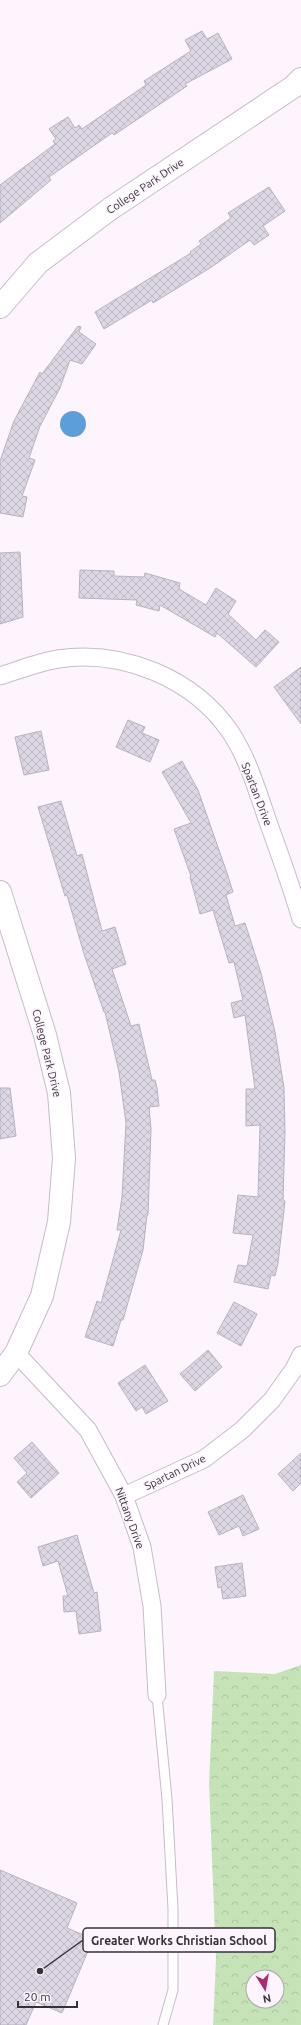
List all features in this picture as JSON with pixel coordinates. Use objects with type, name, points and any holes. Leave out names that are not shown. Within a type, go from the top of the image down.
[{"type":"street","name":"College Park Drive","points":[[0,307],[38,263],[110,210],[293,86],[301,79]]},
{"type":"street","name":"Spartan Drive","points":[[0,676],[58,659],[102,657],[136,664],[171,679],[205,703],[230,732],[250,769],[301,919]]},
{"type":"street","name":"College Park Drive","points":[[0,892],[45,1035],[54,1071],[59,1093],[64,1158],[59,1222],[42,1296],[16,1353],[0,1375]]},
{"type":"street","name":"Nittany Drive","points":[[16,1353],[88,1430],[124,1496],[142,1547],[152,1606],[157,1695]]},
{"type":"street","name":"Spartan Drive","points":[[124,1496],[204,1460],[242,1430],[272,1400],[294,1369],[301,1355]]},
{"type":"lane","points":[[157,1695],[167,1799],[173,1909],[173,1990],[163,2025]]},
{"type":"green space","points":[[301,1665],[301,2025],[213,2025],[216,1960],[209,1784],[214,1671],[275,1674]]},
{"type":"water","points":[[73,411],[82,415],[86,424],[82,433],[73,437],[64,433],[60,424],[64,415]]},
{"type":"building","points":[[202,31],[207,39],[218,33],[232,59],[185,84],[187,86],[114,135],[112,133],[49,177],[51,180],[0,223],[0,185],[55,144],[53,141],[56,139],[49,129],[68,117],[75,128],[79,125],[82,129],[146,85],[144,81],[191,51],[185,40]]},
{"type":"building","points":[[269,187],[285,211],[263,226],[269,235],[254,245],[250,240],[210,268],[153,303],[152,300],[104,329],[95,312],[191,253],[190,252],[201,244],[199,241],[231,218],[228,213]]},
{"type":"building","points":[[78,326],[81,327],[79,332],[96,344],[82,364],[70,360],[60,388],[40,426],[29,458],[35,460],[22,496],[27,497],[23,517],[0,513],[0,461],[14,421],[40,372],[42,374]]},
{"type":"building","points":[[20,552],[23,617],[0,624],[0,553]]},
{"type":"building","points":[[80,570],[114,571],[114,576],[144,577],[145,573],[180,583],[179,589],[206,605],[216,588],[236,601],[228,614],[256,640],[265,630],[279,642],[256,667],[217,633],[215,637],[160,605],[159,611],[136,605],[137,600],[79,598]]},
{"type":"building","points":[[301,667],[301,724],[274,687]]},
{"type":"building","points":[[128,720],[145,727],[142,733],[159,740],[150,762],[116,747]]},
{"type":"building","points":[[41,731],[49,770],[24,775],[15,737]]},
{"type":"building","points":[[182,761],[198,790],[227,873],[233,892],[226,895],[235,926],[245,923],[261,973],[275,1032],[284,1088],[285,1131],[283,1200],[285,1201],[278,1263],[275,1276],[271,1275],[268,1289],[234,1282],[238,1265],[247,1266],[253,1235],[233,1233],[238,1195],[258,1197],[260,1125],[246,1126],[246,1089],[255,1089],[245,1015],[234,1018],[231,1003],[243,1000],[234,962],[229,963],[213,910],[200,914],[190,877],[191,876],[174,829],[191,823],[162,772]]},
{"type":"building","points":[[61,801],[77,856],[82,854],[102,931],[115,927],[126,964],[112,969],[131,1026],[139,1024],[152,1080],[155,1080],[157,1088],[159,1106],[149,1107],[151,1129],[148,1215],[143,1250],[123,1320],[121,1320],[113,1346],[85,1337],[97,1301],[101,1303],[121,1230],[117,1230],[122,1197],[126,1123],[119,1072],[105,1012],[84,954],[67,895],[65,896],[38,807]]},
{"type":"building","points":[[0,1088],[10,1088],[16,1136],[0,1139]]},
{"type":"building","points":[[234,1302],[257,1314],[241,1346],[217,1333]]},
{"type":"building","points":[[208,1350],[222,1367],[195,1391],[180,1374]]},
{"type":"building","points":[[145,1365],[168,1401],[146,1414],[142,1407],[136,1411],[118,1383]]},
{"type":"building","points":[[32,1442],[59,1473],[31,1498],[17,1482],[27,1473],[14,1458]]},
{"type":"building","points":[[301,1453],[301,1483],[293,1491],[278,1474]]},
{"type":"building","points":[[243,1495],[259,1529],[243,1536],[239,1526],[219,1535],[208,1512]]},
{"type":"building","points":[[77,1535],[94,1593],[97,1592],[101,1631],[79,1634],[76,1611],[64,1612],[63,1596],[68,1596],[58,1561],[43,1566],[38,1547]]},
{"type":"building","points":[[242,1563],[246,1596],[223,1599],[221,1587],[218,1588],[215,1567]]},
{"type":"building","points":[[0,1870],[77,1903],[67,1928],[93,1939],[62,2013],[36,2002],[26,2025],[0,2025]]},
{"type":"place","name":"Greater Works Christian School","points":[[40,1971]]}]
